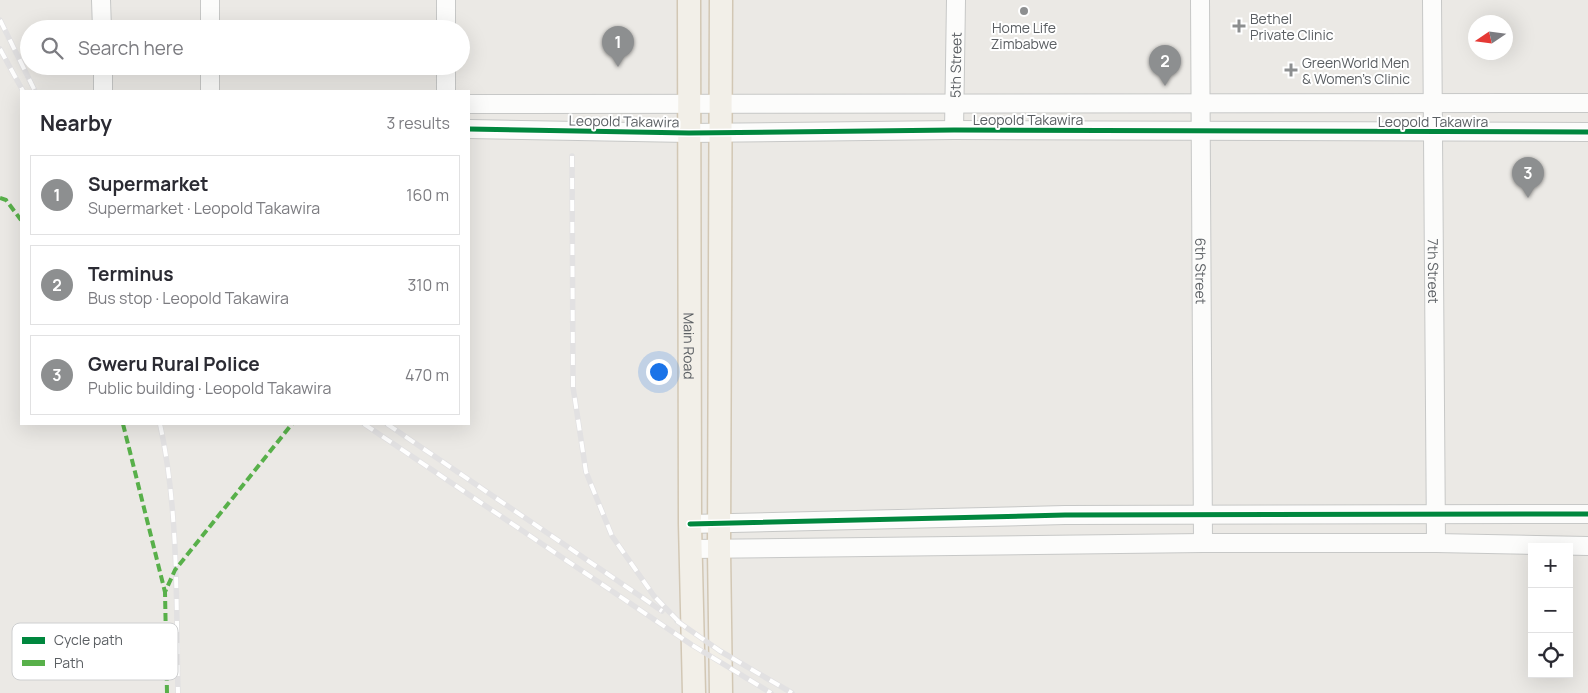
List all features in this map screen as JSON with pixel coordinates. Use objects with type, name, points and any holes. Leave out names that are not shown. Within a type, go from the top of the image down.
[{"type":"main road","name":"Main Road","points":[[689,0],[690,549],[694,693]]},
{"type":"main road","name":"Main Road","points":[[720,693],[718,550],[722,0]]},
{"type":"main road","points":[[691,345],[720,348]]},
{"type":"street","points":[[101,0],[102,20]]},
{"type":"street","points":[[210,0],[210,20]]},
{"type":"street","points":[[446,0],[446,20]]},
{"type":"street","name":"5th Street","points":[[954,130],[956,0]]},
{"type":"street","name":"6th Street","points":[[1200,0],[1199,130],[1203,543]]},
{"type":"street","name":"7th Street","points":[[1432,0],[1436,543]]},
{"type":"street","points":[[103,75],[104,90]]},
{"type":"street","points":[[210,75],[210,90]]},
{"type":"street","points":[[446,75],[446,90]]},
{"type":"street","name":"Leopold Takawira","points":[[470,104],[1588,103]]},
{"type":"street","name":"Leopold Takawira","points":[[470,129],[689,133],[954,130],[1588,132]]},
{"type":"street","points":[[690,524],[1065,515],[1588,514]]},
{"type":"street","points":[[956,518],[956,546]]},
{"type":"street","points":[[690,549],[1203,543],[1436,543],[1588,546]]},
{"type":"railway","points":[[0,20],[20,61]]},
{"type":"railway","points":[[0,49],[22,90]]},
{"type":"railway","points":[[27,75],[35,90]]},
{"type":"railway","points":[[572,156],[573,387],[586,472],[612,536],[654,596],[681,624]]},
{"type":"railway","points":[[160,425],[171,490],[174,524],[177,623]]},
{"type":"railway","points":[[365,425],[692,645],[771,693]]},
{"type":"railway","points":[[388,425],[662,611]]},
{"type":"railway","points":[[677,621],[720,651],[792,693]]},
{"type":"railway","points":[[178,680],[178,693]]},
{"type":"marked path","points":[[0,198],[6,200],[20,219]]},
{"type":"marked path","points":[[123,425],[165,592]]},
{"type":"marked path","points":[[166,623],[165,592],[175,570],[291,425]]},
{"type":"marked path","points":[[167,680],[167,693]]},
{"type":"cycle path","points":[[470,129],[689,133],[954,130],[1588,132]]},
{"type":"cycle path","points":[[690,524],[1065,515],[1588,514]]},
{"type":"place","name":"Home Life Zimbabwe","points":[[1024,11]]},
{"type":"place","name":"Bethel Private Clinic","points":[[1239,26]]},
{"type":"place","name":"Supermarket","points":[[618,67]]},
{"type":"place","name":"GreenWorld Men & Women’s Clinic","points":[[1291,70]]},
{"type":"place","name":"Terminus","points":[[1165,86]]},
{"type":"place","name":"Gweru Rural Police","points":[[1528,198]]}]
